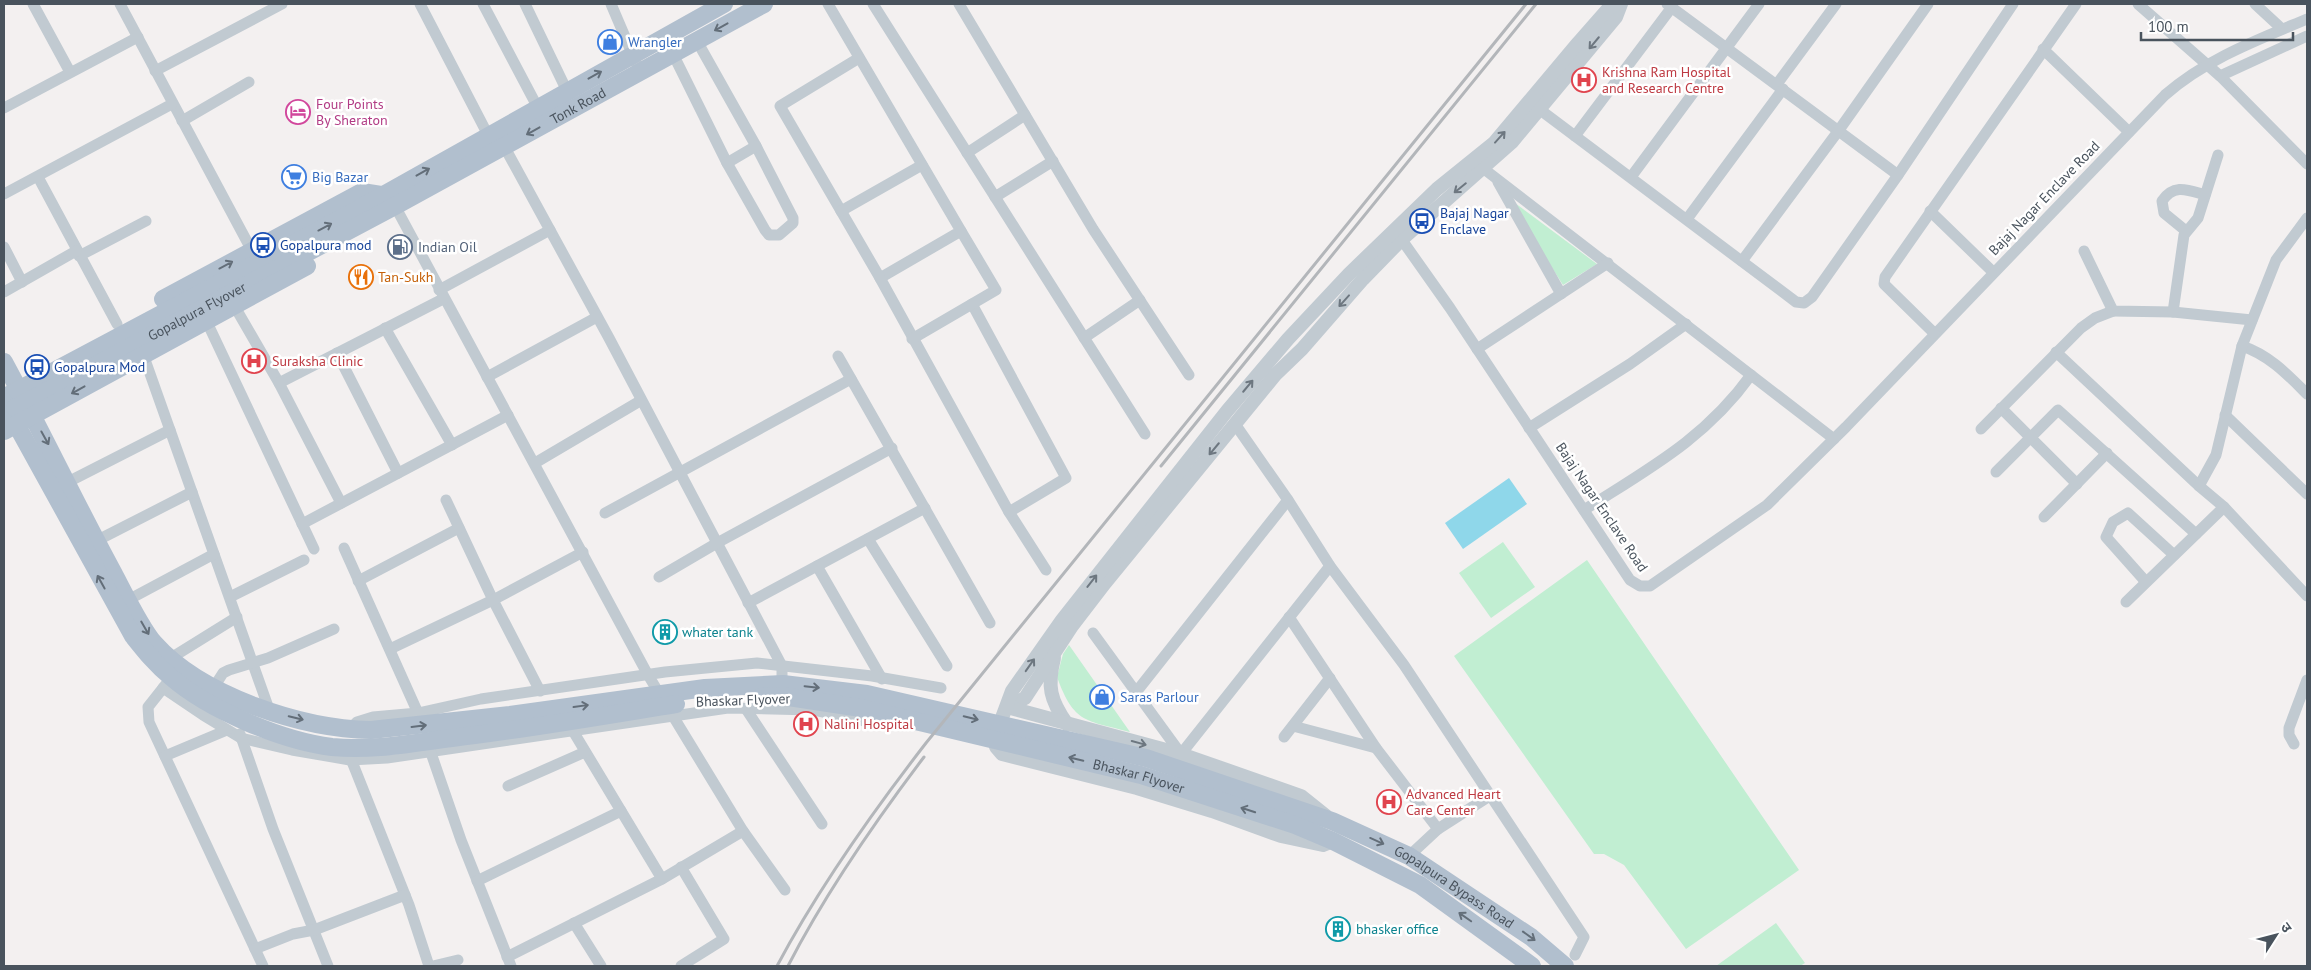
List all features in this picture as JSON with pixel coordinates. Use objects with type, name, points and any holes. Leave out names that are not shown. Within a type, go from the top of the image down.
[{"type":"main road","name":"Tonk Road","points":[[389,203],[488,135],[724,4]]},
{"type":"main road","name":"Tonk Road","points":[[389,203],[504,146],[764,4]]},
{"type":"main road","points":[[8,423],[32,415],[206,320],[235,307],[382,223],[389,203],[362,192],[9,382]]},
{"type":"main road","name":"Gopalpura Flyover","points":[[4,397],[389,203]]},
{"type":"main road","name":"Gopalpura Flyover","points":[[8,423],[346,224]]},
{"type":"main road","points":[[162,299],[181,334]]},
{"type":"main road","name":"Bhaskar Flyover","points":[[4,362],[9,382],[32,415],[96,541],[153,642],[171,658],[214,687],[270,712],[349,730],[371,730],[510,715],[705,688],[783,684],[867,694],[1146,758],[1298,817],[1333,841]]},
{"type":"main road","name":"Bhaskar Flyover","points":[[4,402],[8,423],[133,636],[167,683],[192,693],[230,723],[349,754],[367,749],[509,731],[703,700],[782,696],[861,708],[1141,775],[1298,817],[1332,821]]},
{"type":"main road","name":"Gopalpura Bypass Road","points":[[1332,821],[1409,856],[1570,961]]},
{"type":"main road","name":"Gopalpura Bypass Road","points":[[1333,841],[1420,885],[1532,966]]},
{"type":"street","points":[[33,4],[70,72]]},
{"type":"street","points":[[120,4],[252,251]]},
{"type":"street","points":[[155,71],[282,4]]},
{"type":"street","points":[[420,4],[488,135]]},
{"type":"street","points":[[483,4],[538,108]]},
{"type":"street","points":[[525,4],[567,91]]},
{"type":"street","points":[[612,4],[640,72]]},
{"type":"street","points":[[828,4],[996,290],[912,339]]},
{"type":"street","points":[[872,4],[1145,434]]},
{"type":"street","points":[[959,4],[1093,229],[1189,375]]},
{"type":"street","points":[[1007,707],[1025,698],[1072,626],[1105,583],[1275,375],[1302,349],[1363,279],[1437,189],[1494,143],[1578,43],[1607,10],[1616,4]]},
{"type":"street","points":[[1333,841],[1323,845],[1281,836],[1212,811],[1128,785],[1002,754],[996,747],[996,734],[1000,721],[1012,691],[1062,620],[1171,480],[1288,339],[1349,274],[1398,235],[1489,173],[1512,142],[1616,17],[1622,4]]},
{"type":"street","points":[[1631,177],[1759,4]]},
{"type":"street","points":[[1687,219],[1836,4]]},
{"type":"street","points":[[1742,261],[1839,130],[1928,4]]},
{"type":"street","points":[[1540,109],[1796,302],[1808,300],[1898,174],[2013,4]]},
{"type":"street","points":[[1934,333],[1884,284],[1888,271],[2076,4]]},
{"type":"street","points":[[2138,4],[2220,76],[2307,164]]},
{"type":"street","points":[[2255,4],[2282,29]]},
{"type":"street","points":[[1575,136],[1669,5],[1898,174]]},
{"type":"street","name":"Bajaj Nagar Enclave Road","points":[[1398,235],[1630,580],[1640,586],[1650,586],[1762,510],[1834,440],[1934,333],[2128,132],[2184,79],[2207,64],[2307,19]]},
{"type":"street","points":[[2220,76],[2307,36]]},
{"type":"street","points":[[4,108],[138,37]]},
{"type":"street","points":[[673,54],[727,163],[765,230],[770,235],[779,235],[793,223],[792,218],[756,146],[697,41]]},
{"type":"street","points":[[2043,49],[2128,132]]},
{"type":"street","points":[[859,58],[780,106],[880,278],[1009,512],[1046,570]]},
{"type":"street","points":[[182,121],[249,82]]},
{"type":"street","points":[[4,194],[172,104]]},
{"type":"street","points":[[967,153],[1025,115]]},
{"type":"street","points":[[504,146],[782,666],[782,710]]},
{"type":"street","points":[[727,163],[756,146]]},
{"type":"street","points":[[2173,312],[2186,231],[2198,218],[2218,155]]},
{"type":"street","points":[[995,197],[1053,161]]},
{"type":"street","points":[[841,211],[922,165]]},
{"type":"street","points":[[1489,173],[1608,263],[1834,440]]},
{"type":"street","points":[[1489,173],[1561,294]]},
{"type":"street","points":[[38,177],[77,254],[117,324]]},
{"type":"street","points":[[2186,231],[2164,214],[2162,201],[2172,190],[2182,188],[2205,196]]},
{"type":"street","points":[[389,203],[535,462],[648,675],[743,831],[785,890]]},
{"type":"street","points":[[1930,211],[1993,272]]},
{"type":"street","points":[[2199,486],[2216,455],[2242,346],[2276,260],[2307,218]]},
{"type":"street","points":[[4,292],[146,221]]},
{"type":"street","points":[[279,383],[385,328],[550,230]]},
{"type":"street","points":[[880,278],[961,231]]},
{"type":"street","points":[[4,247],[22,282]]},
{"type":"street","points":[[2084,251],[2113,311]]},
{"type":"street","points":[[1477,350],[1608,263]]},
{"type":"street","points":[[1084,338],[1140,300]]},
{"type":"street","points":[[972,304],[1066,478],[1009,512]]},
{"type":"street","points":[[235,307],[279,383],[340,503]]},
{"type":"street","points":[[1981,429],[2056,352],[2095,318],[2113,311],[2173,312],[2252,320]]},
{"type":"street","points":[[487,377],[597,317]]},
{"type":"street","points":[[206,320],[314,549]]},
{"type":"street","points":[[1529,428],[1630,364],[1686,324]]},
{"type":"street","points":[[385,328],[452,445]]},
{"type":"street","points":[[2242,346],[2263,355],[2282,369],[2307,394]]},
{"type":"street","points":[[2056,352],[2199,486],[2224,507],[2307,596]]},
{"type":"street","points":[[336,353],[398,473]]},
{"type":"street","points":[[143,354],[270,712]]},
{"type":"street","points":[[838,356],[990,623]]},
{"type":"street","points":[[1584,510],[1687,443],[1732,400],[1751,375]]},
{"type":"street","points":[[605,513],[851,379]]},
{"type":"street","points":[[535,462],[640,401]]},
{"type":"street","points":[[2001,408],[2077,484]]},
{"type":"street","points":[[1996,472],[2058,410],[2196,534]]},
{"type":"street","points":[[302,524],[508,415]]},
{"type":"street","points":[[2225,415],[2307,494]]},
{"type":"street","points":[[1235,424],[1288,500],[1330,566],[1404,665],[1584,937],[1570,961]]},
{"type":"street","points":[[66,483],[170,430]]},
{"type":"street","points":[[659,577],[892,448]]},
{"type":"street","points":[[2044,517],[2107,453]]},
{"type":"street","points":[[96,541],[192,492]]},
{"type":"street","points":[[446,500],[493,600],[540,691]]},
{"type":"street","points":[[1137,691],[1288,500]]},
{"type":"street","points":[[2126,602],[2224,507]]},
{"type":"street","points":[[748,603],[925,508]]},
{"type":"street","points":[[2146,582],[2106,537],[2113,522],[2128,512],[2174,555]]},
{"type":"street","points":[[358,581],[459,528]]},
{"type":"street","points":[[868,539],[947,666]]},
{"type":"street","points":[[344,548],[418,713]]},
{"type":"street","points":[[390,649],[493,600],[583,552]]},
{"type":"street","points":[[128,600],[214,554]]},
{"type":"street","points":[[230,597],[304,560]]},
{"type":"street","points":[[817,566],[882,679]]},
{"type":"street","points":[[1181,754],[1330,566]]},
{"type":"street","points":[[1290,616],[1376,748],[1438,829]]},
{"type":"street","points":[[171,658],[237,617]]},
{"type":"street","points":[[214,687],[223,673],[253,664],[334,629]]},
{"type":"street","points":[[1093,633],[1181,754]]},
{"type":"street","points":[[1055,652],[1050,681],[1051,695],[1057,709],[1067,724]]},
{"type":"street","points":[[349,730],[357,722],[373,717],[418,713],[481,699],[648,675],[757,663],[941,688]]},
{"type":"street","points":[[1284,737],[1330,678]]},
{"type":"street","points":[[2294,744],[2289,735],[2288,728],[2307,680]]},
{"type":"street","points":[[167,683],[148,706],[147,713],[264,966]]},
{"type":"street","points":[[1007,707],[1181,754],[1301,796],[1332,821]]},
{"type":"street","points":[[230,723],[241,738],[292,750],[388,758],[430,750],[572,732],[728,708],[813,710],[882,725]]},
{"type":"street","points":[[746,709],[822,824]]},
{"type":"street","points":[[166,756],[230,723]]},
{"type":"street","points":[[230,723],[241,738],[273,829],[328,966]]},
{"type":"street","points":[[1293,726],[1376,748]]},
{"type":"street","points":[[572,732],[662,879]]},
{"type":"street","points":[[430,750],[477,881],[509,962],[574,923],[662,879],[743,831]]},
{"type":"street","points":[[508,786],[585,752]]},
{"type":"street","points":[[349,754],[405,895],[429,966]]},
{"type":"street","points":[[1409,856],[1438,829],[1491,795]]},
{"type":"street","points":[[477,881],[621,811]]},
{"type":"street","points":[[680,966],[724,939],[681,867]]},
{"type":"street","points":[[255,949],[293,934],[314,930],[405,895]]},
{"type":"street","points":[[574,923],[601,966]]},
{"type":"street","points":[[433,966],[458,960]]},
{"type":"green space","points":[[1507,197],[1597,264],[1563,285]]},
{"type":"green space","points":[[1503,542],[1535,587],[1491,618],[1459,573]]},
{"type":"green space","points":[[1587,560],[1799,870],[1686,949],[1624,865],[1604,854],[1594,854],[1454,656]]},
{"type":"green space","points":[[1069,645],[1130,732],[1083,718],[1069,704],[1057,677],[1063,654]]},
{"type":"green space","points":[[1776,923],[1805,963],[1800,966],[1716,966]]},
{"type":"water","points":[[1509,478],[1527,504],[1463,549],[1445,523]]},
{"type":"railway","points":[[777,966],[828,879],[885,797],[926,743],[1526,4]]},
{"type":"railway","points":[[1161,466],[1536,4]]},
{"type":"railway","points":[[788,966],[818,911],[851,859],[924,757]]},
{"type":"place","name":"Wrangler","points":[[610,42]]},
{"type":"place","name":"Krishna Ram Hospital and Research Centre","points":[[1584,80]]},
{"type":"place","name":"Four Points By Sheraton","points":[[298,112]]},
{"type":"place","name":"Big Bazar","points":[[294,177]]},
{"type":"place","name":"Bajaj Nagar Enclave","points":[[1422,221]]},
{"type":"place","name":"Gopalpura mod","points":[[263,245]]},
{"type":"place","name":"Indian Oil","points":[[400,247]]},
{"type":"place","name":"Tan-Sukh","points":[[361,277]]},
{"type":"place","name":"Suraksha Clinic","points":[[254,361]]},
{"type":"place","name":"Gopalpura Mod","points":[[37,367]]},
{"type":"place","name":"whater tank","points":[[665,632]]},
{"type":"place","name":"Saras Parlour","points":[[1102,697]]},
{"type":"place","name":"Nalini Hospital","points":[[806,724]]},
{"type":"place","name":"Advanced Heart Care Center","points":[[1389,802]]},
{"type":"place","name":"bhasker office","points":[[1338,929]]}]
